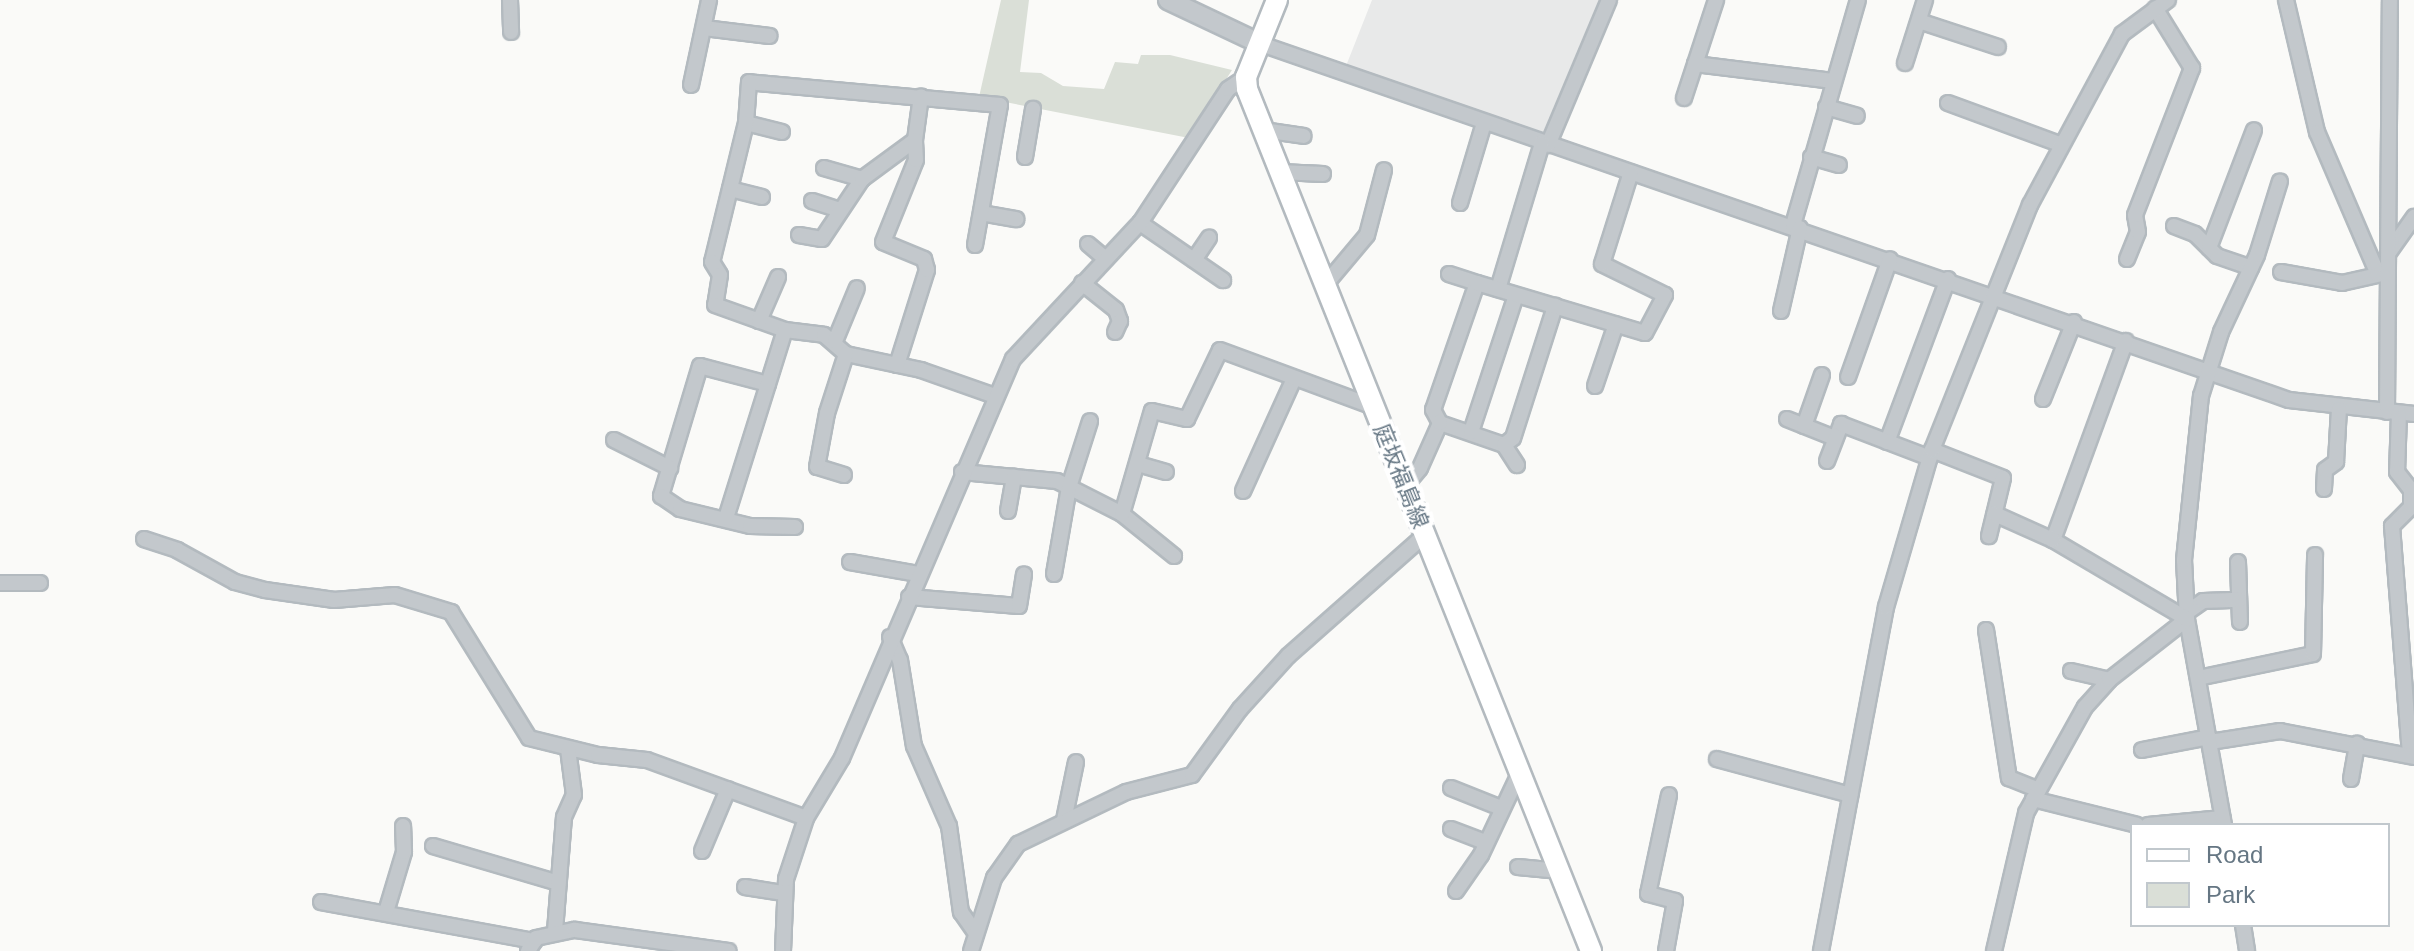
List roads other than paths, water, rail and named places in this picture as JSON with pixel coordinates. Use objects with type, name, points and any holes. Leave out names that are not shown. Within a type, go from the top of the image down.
[{"type":"main road","points":[[1246,77],[1277,0]]},
{"type":"main road","name":"庭坂福島線","points":[[1246,77],[1263,130],[1331,287],[1374,407],[1591,951]]},
{"type":"street","points":[[510,0],[507,25],[511,32]]},
{"type":"street","points":[[691,85],[709,0]]},
{"type":"street","points":[[1168,0],[1261,44],[1545,144],[2074,322],[2207,373],[2289,400],[2339,409],[2400,413]]},
{"type":"street","points":[[1498,289],[1545,144],[1609,0]]},
{"type":"street","points":[[1684,98],[1716,0]]},
{"type":"street","points":[[1781,311],[1811,157],[1858,0]]},
{"type":"street","points":[[1905,63],[1925,0]]},
{"type":"street","points":[[2142,750],[2272,731],[2412,755],[2407,622],[2392,526],[2411,507],[2411,490],[2397,472],[2400,413],[2383,275],[2322,145],[2286,0]]},
{"type":"street","points":[[2383,275],[2390,251],[2390,0]]},
{"type":"street","points":[[1821,951],[1886,607],[1931,454],[2030,205],[2122,34],[2162,4],[2192,68],[2135,215],[2138,232],[2127,259]]},
{"type":"street","points":[[1919,21],[1998,47]]},
{"type":"street","points":[[704,28],[770,36]]},
{"type":"street","points":[[1695,64],[1833,81]]},
{"type":"street","points":[[783,951],[784,893],[806,818],[842,758],[890,637],[995,396],[1024,344],[1140,223],[1228,89],[1246,77]]},
{"type":"street","points":[[975,245],[1000,105],[749,82],[746,123],[712,262],[720,275],[715,305],[785,330],[809,329],[835,341],[846,354],[897,365],[995,396]]},
{"type":"street","points":[[897,365],[927,270],[924,259],[883,242],[916,160],[915,140],[921,96]]},
{"type":"street","points":[[1948,103],[2062,145]]},
{"type":"street","points":[[1826,107],[1857,116]]},
{"type":"street","points":[[1025,157],[1033,109]]},
{"type":"street","points":[[746,123],[782,132]]},
{"type":"street","points":[[1460,203],[1484,123]]},
{"type":"street","points":[[1263,130],[1304,136]]},
{"type":"street","points":[[2209,248],[2254,130]]},
{"type":"street","points":[[799,235],[822,239],[862,179],[915,140]]},
{"type":"street","points":[[1811,157],[1839,165]]},
{"type":"street","points":[[824,168],[862,179]]},
{"type":"street","points":[[1331,287],[1367,235],[1384,170]]},
{"type":"street","points":[[1280,172],[1323,174]]},
{"type":"street","points":[[1449,274],[1645,333],[1665,295],[1602,264],[1631,172]]},
{"type":"street","points":[[2199,823],[2224,822],[2186,616],[2186,536],[2207,373],[2251,268],[2280,181]]},
{"type":"street","points":[[730,189],[762,197]]},
{"type":"street","points":[[812,201],[840,210]]},
{"type":"street","points":[[981,213],[1016,219]]},
{"type":"street","points":[[2390,251],[2414,217]]},
{"type":"street","points":[[1140,223],[1223,280]]},
{"type":"street","points":[[2174,226],[2195,234],[2209,248],[2251,268]]},
{"type":"street","points":[[1194,260],[1209,238]]},
{"type":"street","points":[[1088,244],[1106,259]]},
{"type":"street","points":[[1848,377],[1890,259]]},
{"type":"street","points":[[2281,272],[2342,283],[2383,275]]},
{"type":"street","points":[[759,321],[778,277]]},
{"type":"street","points":[[1887,442],[1948,279]]},
{"type":"street","points":[[1082,283],[1116,310],[1120,321],[1115,332]]},
{"type":"street","points":[[1477,283],[1433,410],[1440,423],[1504,445],[1517,465]]},
{"type":"street","points":[[835,341],[857,288]]},
{"type":"street","points":[[1471,432],[1516,295]]},
{"type":"street","points":[[1504,445],[1513,438],[1555,306]]},
{"type":"street","points":[[2043,399],[2074,322]]},
{"type":"street","points":[[1595,386],[1616,324]]},
{"type":"street","points":[[726,518],[785,330]]},
{"type":"street","points":[[2053,540],[2126,341]]},
{"type":"street","points":[[1122,514],[1152,411],[1187,419],[1220,350],[1293,381],[1374,407]]},
{"type":"street","points":[[844,475],[817,467],[827,413],[846,354]]},
{"type":"street","points":[[768,384],[700,366],[661,496],[680,509],[750,526],[795,527]]},
{"type":"street","points":[[1804,426],[1822,375]]},
{"type":"street","points":[[1243,491],[1293,381]]},
{"type":"street","points":[[2324,489],[2325,470],[2336,462],[2339,409]]},
{"type":"street","points":[[1787,419],[1835,438]]},
{"type":"street","points":[[1054,574],[1069,487],[1090,421]]},
{"type":"street","points":[[1405,486],[1420,468],[1440,423]]},
{"type":"street","points":[[1827,461],[1841,424],[1887,442],[2003,478],[1989,536]]},
{"type":"street","points":[[614,440],[670,468]]},
{"type":"street","points":[[1138,464],[1166,472]]},
{"type":"street","points":[[962,472],[1046,479],[1069,487],[1122,514],[1174,556]]},
{"type":"street","points":[[1008,511],[1014,477]]},
{"type":"street","points":[[1995,514],[2053,540],[2186,616]]},
{"type":"street","points":[[971,951],[994,878],[1011,851],[1064,820],[1126,792],[1192,775],[1240,709],[1288,656],[1425,535]]},
{"type":"street","points":[[144,539],[177,550],[235,582],[265,590],[334,600],[395,595],[451,612],[524,733],[536,742],[647,760],[806,818]]},
{"type":"street","points":[[2198,678],[2313,654],[2315,555]]},
{"type":"street","points":[[850,562],[918,574]]},
{"type":"street","points":[[2238,562],[2240,622]]},
{"type":"street","points":[[909,597],[1019,606],[1024,574]]},
{"type":"street","points":[[0,583],[40,583]]},
{"type":"street","points":[[1994,951],[2021,829],[2036,795],[2085,707],[2109,680],[2203,601],[2239,600]]},
{"type":"street","points":[[1986,630],[2009,778],[2036,795],[2130,823]]},
{"type":"street","points":[[890,637],[900,660],[914,746],[949,826],[961,912],[975,932]]},
{"type":"street","points":[[2071,671],[2109,680]]},
{"type":"street","points":[[2351,779],[2357,744]]},
{"type":"street","points":[[555,931],[564,817],[574,795],[568,749]]},
{"type":"street","points":[[1717,759],[1850,795]]},
{"type":"street","points":[[1064,820],[1076,762]]},
{"type":"street","points":[[1456,891],[1520,772]]},
{"type":"street","points":[[1451,788],[1501,808]]},
{"type":"street","points":[[702,851],[728,789]]},
{"type":"street","points":[[1666,951],[1675,901],[1648,894],[1669,795]]},
{"type":"street","points":[[386,912],[404,852],[403,826]]},
{"type":"street","points":[[1451,829],[1485,842]]},
{"type":"street","points":[[433,846],[559,883]]},
{"type":"street","points":[[1518,867],[1560,871]]},
{"type":"street","points":[[745,887],[784,893]]},
{"type":"street","points":[[321,902],[386,912],[531,946],[555,931],[729,951]]},
{"type":"street","points":[[2243,927],[2247,951]]}]
